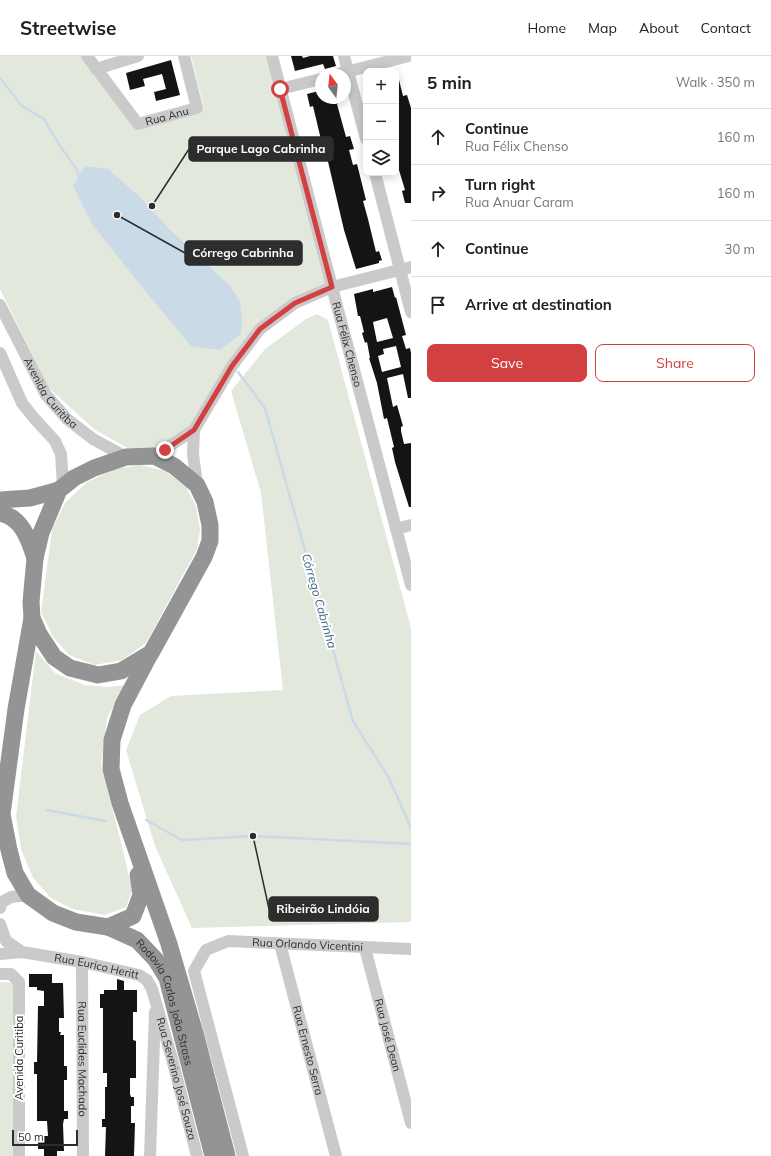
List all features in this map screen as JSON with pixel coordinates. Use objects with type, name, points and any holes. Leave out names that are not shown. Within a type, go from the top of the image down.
[{"type":"highway","points":[[0,500],[30,498],[61,488],[74,478],[94,468],[126,457],[154,456],[174,466],[197,485]]},
{"type":"highway","name":"Rodovia Carlos João Strass","points":[[197,485],[205,502],[210,525],[210,541],[204,557],[123,705],[112,740],[111,769],[120,803],[169,944],[195,1032],[227,1156]]},
{"type":"highway","points":[[61,488],[42,533],[35,558],[31,602],[32,618],[38,634],[54,657],[70,668],[98,675],[121,671],[151,653]]},
{"type":"highway","points":[[0,513],[5,514],[21,525],[28,537],[35,558]]},
{"type":"highway","name":"Rodovia Carlos João Strass","points":[[32,618],[16,709],[1,818],[15,873],[28,895],[53,913],[76,922],[108,927],[136,940],[156,960],[167,978],[213,1156]]},
{"type":"highway","points":[[108,927],[133,916],[141,895],[133,839]]},
{"type":"highway","points":[[208,1083],[225,1126],[240,1156]]},
{"type":"street","points":[[87,56],[96,69],[138,56]]},
{"type":"street","name":"Rua Anu","points":[[96,69],[138,124],[197,108],[184,56]]},
{"type":"street","name":"Rua Félix Chenso","points":[[272,56],[411,585]]},
{"type":"street","points":[[343,68],[344,56]]},
{"type":"street","points":[[351,71],[409,56]]},
{"type":"street","points":[[280,89],[315,80]]},
{"type":"street","points":[[351,96],[363,130]]},
{"type":"street","points":[[376,176],[405,268],[411,312]]},
{"type":"street","points":[[154,456],[194,430],[232,366],[260,329],[295,303],[332,287],[405,268]]},
{"type":"street","name":"Avenida Curitiba","points":[[0,305],[46,395],[67,419],[88,435],[126,457]]},
{"type":"street","name":"Avenida Curitiba","points":[[0,353],[22,403],[55,441],[61,454],[61,488]]},
{"type":"street","points":[[194,430],[193,454],[197,485]]},
{"type":"street","points":[[396,528],[411,525]]},
{"type":"street","points":[[0,908],[2,902],[11,897],[28,895]]},
{"type":"street","points":[[0,924],[6,941],[22,952]]},
{"type":"street","name":"Rua Orlando Vicentini","points":[[243,1156],[194,971],[206,950],[228,941],[411,949]]},
{"type":"street","name":"Rua Ernesto Serra","points":[[280,944],[336,1156]]},
{"type":"street","name":"Rua José Dean","points":[[365,948],[411,1123]]},
{"type":"street","points":[[0,954],[22,952]]},
{"type":"street","name":"Rua Eurico Heritt","points":[[22,952],[82,962],[139,974],[147,980],[155,1001]]},
{"type":"street","name":"Rua Euclides Machado","points":[[82,962],[83,1156]]},
{"type":"street","name":"Avenida Curitiba","points":[[0,974],[11,974],[19,982],[19,1156]]},
{"type":"street","points":[[150,1156],[155,1001]]},
{"type":"street","name":"Rua Severino José Souza","points":[[155,1001],[172,1059],[197,1156]]},
{"type":"street","points":[[153,1065],[166,1059],[172,1059]]},
{"type":"shaded area","points":[[0,56],[83,56],[140,128],[204,109],[191,56],[266,56],[325,284],[258,325],[192,426],[153,452],[128,448],[95,430],[49,388],[0,289]]},
{"type":"shaded area","points":[[317,314],[328,320],[411,628],[411,922],[192,928],[155,846],[126,750],[140,715],[171,696],[283,690],[261,493],[231,391],[265,349],[306,319]]},
{"type":"shaded area","points":[[141,465],[165,471],[186,487],[196,506],[200,530],[197,549],[146,643],[122,660],[94,665],[69,655],[53,637],[41,612],[52,530],[65,503],[87,482],[115,469]]},
{"type":"shaded area","points":[[36,651],[55,673],[85,685],[110,687],[125,685],[107,718],[101,765],[132,891],[126,907],[105,915],[72,909],[51,898],[33,878],[21,849],[16,817]]},
{"type":"shaded area","points":[[0,982],[15,983],[15,1156],[0,1156]]},
{"type":"water","points":[[85,166],[108,169],[138,195],[169,229],[230,286],[240,302],[242,318],[241,334],[220,350],[191,346],[92,224],[73,186]]},
{"type":"building","points":[[291,56],[302,56],[303,58],[310,56],[333,56],[336,66],[325,68],[323,64],[295,71]]},
{"type":"building","points":[[171,60],[180,95],[156,101],[154,92],[166,89],[162,74],[143,79],[145,86],[130,90],[126,73]]},
{"type":"building","points":[[399,80],[403,96],[407,95],[411,108],[411,203],[405,203],[402,191],[405,190],[399,170]]},
{"type":"building","points":[[315,92],[315,104],[337,104],[346,137],[350,136],[354,149],[349,150],[353,165],[357,164],[366,200],[363,201],[376,252],[379,251],[382,260],[379,261],[379,263],[356,269],[344,230],[326,153],[316,156],[313,146],[322,144],[313,106],[310,107],[307,94]]},
{"type":"building","points":[[392,287],[406,335],[402,336],[406,349],[410,348],[411,353],[411,398],[408,398],[403,374],[387,378],[393,407],[397,405],[403,426],[401,427],[401,431],[404,444],[411,443],[411,507],[409,507],[395,462],[392,448],[394,447],[387,418],[384,419],[377,383],[369,358],[367,342],[365,343],[362,333],[364,332],[360,316],[358,316],[354,294],[373,289],[373,292]],"holes":[[[387,318],[393,338],[377,342],[373,322]],[[396,346],[401,367],[382,372],[378,356],[384,354],[383,349]]]},
{"type":"building","points":[[29,974],[52,974],[52,983],[63,983],[64,1018],[59,1018],[59,1032],[61,1032],[60,1035],[64,1035],[64,1066],[67,1066],[67,1080],[64,1080],[64,1111],[68,1111],[68,1119],[64,1119],[63,1124],[64,1151],[57,1151],[57,1156],[44,1156],[44,1149],[38,1149],[38,1136],[48,1136],[47,1121],[37,1121],[37,1074],[34,1074],[34,1062],[37,1062],[38,1006],[44,1006],[44,991],[37,990],[37,987],[29,987]]},
{"type":"building","points":[[117,979],[124,981],[124,990],[137,990],[137,1012],[133,1012],[133,1040],[136,1041],[136,1078],[130,1078],[130,1094],[131,1097],[134,1097],[134,1106],[131,1106],[131,1123],[135,1123],[134,1156],[105,1156],[106,1127],[102,1127],[102,1119],[105,1119],[105,1087],[107,1087],[107,1073],[103,1073],[103,1008],[100,1008],[100,994],[104,994],[104,990],[117,990]]},
{"type":"waterway","name":"Córrego Cabrinha","points":[[0,78],[22,106],[44,119],[60,146],[77,170],[80,180]]},
{"type":"waterway","name":"Córrego Cabrinha","points":[[238,372],[265,408],[353,721],[389,778],[411,828]]},
{"type":"waterway","points":[[46,810],[106,821]]},
{"type":"waterway","points":[[146,820],[182,840],[253,836],[411,844]]},
{"type":"place","name":"Parque Lago Cabrinha","points":[[152,206]]},
{"type":"place","name":"Córrego Cabrinha","points":[[117,215]]},
{"type":"place","name":"Ribeirão Lindóia","points":[[253,836]]},
{"type":"route","points":[[165,450],[194,430],[232,366],[260,329],[295,303],[332,287],[280,89]]}]
